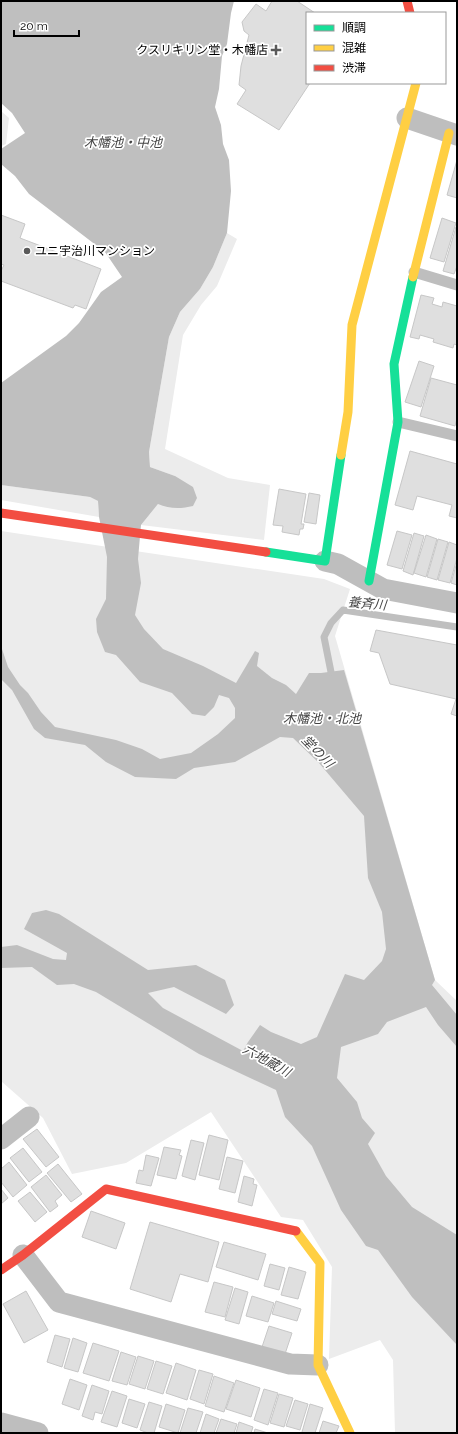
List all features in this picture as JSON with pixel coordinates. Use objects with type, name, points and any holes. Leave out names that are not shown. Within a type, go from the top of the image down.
[{"type":"street","points":[[407,1],[410,12]]},
{"type":"street","points":[[325,561],[348,412],[352,325],[416,84]]},
{"type":"street","points":[[369,581],[398,422],[394,364],[414,272],[453,134],[407,118]]},
{"type":"street","points":[[1,513],[325,561],[338,564],[383,589],[457,603]]},
{"type":"street","points":[[1,1139],[29,1116]]},
{"type":"street","points":[[1,1270],[23,1255],[106,1189],[297,1231],[320,1263],[318,1365],[350,1433]]},
{"type":"street","points":[[23,1255],[59,1302],[290,1364],[318,1365]]},
{"type":"street","points":[[1,1423],[38,1433]]},
{"type":"lane","points":[[414,272],[457,285]]},
{"type":"lane","points":[[398,422],[457,436]]},
{"type":"shaded area","points":[[1,111],[9,118],[6,144],[1,146]]},
{"type":"shaded area","points":[[227,233],[237,239],[217,286],[201,305],[183,335],[165,449],[228,478],[270,485],[264,540],[141,525],[158,504],[175,476],[150,467],[149,452],[169,337],[180,312],[200,289],[213,267]]},
{"type":"shaded area","points":[[1,485],[90,497],[98,501],[99,517],[1,500]]},
{"type":"shaded area","points":[[1,531],[324,579],[350,589],[335,636],[435,980],[457,1001],[457,1433],[395,1433],[393,1360],[380,1340],[329,1359],[332,1267],[303,1220],[281,1217],[211,1112],[126,1163],[72,1174],[43,1118],[1,1081]]},
{"type":"water","points":[[1,1],[234,1],[227,44],[222,56],[219,89],[215,107],[221,125],[223,144],[229,160],[231,191],[227,233],[213,267],[200,289],[180,312],[169,337],[149,452],[150,467],[175,476],[193,487],[197,498],[193,506],[189,507],[171,508],[158,504],[141,525],[138,559],[141,583],[135,615],[144,629],[163,649],[203,666],[236,683],[255,651],[259,653],[257,666],[272,678],[286,685],[296,694],[309,673],[344,670],[435,980],[432,985],[457,1015],[457,1047],[438,1025],[426,1007],[387,1022],[378,1034],[341,1047],[337,1078],[357,1102],[362,1118],[375,1133],[368,1144],[386,1176],[412,1207],[457,1235],[457,1345],[412,1297],[378,1250],[366,1246],[341,1210],[312,1146],[285,1117],[276,1090],[199,1054],[96,992],[74,984],[57,985],[32,967],[1,968],[1,947],[17,945],[53,959],[66,960],[67,953],[24,929],[32,913],[46,910],[59,914],[148,970],[196,965],[225,980],[234,1005],[226,1014],[174,987],[148,993],[163,1008],[243,1051],[260,1025],[271,1032],[301,1044],[317,1037],[345,974],[364,980],[382,961],[386,949],[382,912],[368,878],[364,816],[319,763],[293,738],[280,737],[235,762],[194,768],[176,779],[135,777],[106,762],[85,745],[45,738],[34,729],[12,690],[1,679],[1,646],[8,667],[20,685],[55,727],[116,740],[142,749],[160,759],[191,753],[218,734],[235,718],[235,708],[229,698],[219,695],[214,707],[205,716],[192,714],[172,693],[140,682],[116,655],[105,652],[97,632],[96,619],[106,599],[107,557],[99,517],[98,501],[90,497],[1,485],[1,383],[66,336],[79,323],[101,292],[122,277],[105,252],[29,194],[15,176],[1,164],[1,149],[25,133],[12,113],[1,103]]},
{"type":"building","name":"クスリキリン堂・木幡店","points":[[272,1],[297,1],[314,12],[306,12],[306,84],[309,84],[279,130],[237,104],[246,90],[239,85],[241,66],[249,35],[244,31],[242,22],[256,4],[266,11]]},
{"type":"building","points":[[457,160],[457,198],[447,195]]},
{"type":"building","name":"ユニ宇治川マンション","points":[[1,215],[25,224],[20,238],[101,269],[86,309],[75,305],[73,308],[1,281],[1,271],[4,265],[1,264]]},
{"type":"building","points":[[442,218],[456,223],[444,262],[430,258]]},
{"type":"building","points":[[456,227],[457,266],[454,274],[443,271]]},
{"type":"building","points":[[421,295],[434,298],[432,304],[442,307],[443,302],[457,306],[457,345],[454,344],[453,348],[433,342],[434,339],[420,335],[419,339],[410,337]]},
{"type":"building","points":[[419,361],[434,366],[421,407],[405,402]]},
{"type":"building","points":[[431,378],[457,385],[457,418],[455,426],[420,416]]},
{"type":"building","points":[[410,451],[457,464],[457,518],[449,516],[452,505],[417,496],[413,510],[395,505]]},
{"type":"building","points":[[279,489],[306,494],[301,524],[304,524],[303,529],[300,529],[299,535],[282,532],[283,526],[273,525]]},
{"type":"building","points":[[309,493],[320,495],[316,524],[304,522]]},
{"type":"building","points":[[397,531],[412,535],[402,569],[387,565]]},
{"type":"building","points":[[414,533],[424,536],[413,575],[403,571]]},
{"type":"building","points":[[426,535],[437,539],[426,577],[414,573]]},
{"type":"building","points":[[438,539],[448,542],[437,580],[427,577]]},
{"type":"building","points":[[449,542],[457,545],[457,558],[450,583],[438,580]]},
{"type":"building","points":[[457,562],[457,585],[451,583]]},
{"type":"building","points":[[376,630],[457,645],[457,716],[451,714],[456,699],[390,684],[379,653],[370,651]]},
{"type":"building","points":[[37,1129],[59,1157],[46,1167],[23,1139]]},
{"type":"building","points":[[209,1135],[228,1140],[219,1180],[199,1175]]},
{"type":"building","points":[[191,1140],[204,1143],[195,1180],[182,1176]]},
{"type":"building","points":[[164,1147],[181,1150],[179,1155],[182,1156],[176,1179],[157,1175]]},
{"type":"building","points":[[23,1148],[42,1172],[29,1182],[10,1158]]},
{"type":"building","points":[[146,1155],[159,1158],[151,1186],[136,1183],[139,1170],[143,1171]]},
{"type":"building","points":[[227,1157],[243,1161],[235,1193],[219,1189]]},
{"type":"building","points":[[9,1162],[27,1185],[13,1197],[1,1182],[1,1169]]},
{"type":"building","points":[[58,1164],[82,1194],[71,1202],[47,1173]]},
{"type":"building","points":[[46,1175],[62,1195],[55,1201],[58,1206],[50,1212],[31,1187]]},
{"type":"building","points":[[244,1176],[254,1179],[253,1184],[257,1185],[252,1206],[238,1202]]},
{"type":"building","points":[[1,1189],[8,1198],[1,1204]]},
{"type":"building","points":[[30,1192],[47,1212],[35,1222],[18,1201]]},
{"type":"building","points":[[91,1211],[125,1223],[116,1249],[82,1237]]},
{"type":"building","points":[[150,1222],[219,1242],[208,1282],[180,1274],[171,1302],[130,1289]]},
{"type":"building","points":[[224,1242],[266,1254],[258,1280],[216,1267]]},
{"type":"building","points":[[270,1264],[285,1268],[279,1290],[264,1286]]},
{"type":"building","points":[[289,1267],[306,1272],[298,1299],[281,1295]]},
{"type":"building","points":[[214,1282],[233,1287],[225,1317],[205,1312]]},
{"type":"building","points":[[235,1288],[248,1292],[239,1324],[225,1320]]},
{"type":"building","points":[[26,1291],[48,1330],[24,1343],[3,1304]]},
{"type":"building","points":[[252,1296],[274,1303],[268,1322],[246,1316]]},
{"type":"building","points":[[276,1301],[301,1309],[297,1321],[272,1314]]},
{"type":"building","points":[[269,1326],[292,1333],[285,1354],[262,1347]]},
{"type":"building","points":[[55,1335],[70,1339],[62,1367],[47,1362]]},
{"type":"building","points":[[73,1338],[87,1343],[78,1372],[64,1368]]},
{"type":"building","points":[[93,1343],[119,1351],[109,1381],[83,1373]]},
{"type":"building","points":[[121,1352],[136,1357],[127,1385],[112,1381]]},
{"type":"building","points":[[138,1356],[154,1361],[145,1389],[129,1384]]},
{"type":"building","points":[[156,1361],[172,1366],[163,1394],[147,1389]]},
{"type":"building","points":[[176,1363],[196,1370],[187,1400],[166,1393]]},
{"type":"building","points":[[199,1370],[213,1374],[204,1404],[190,1399]]},
{"type":"building","points":[[214,1376],[234,1383],[224,1412],[205,1406]]},
{"type":"building","points":[[70,1379],[87,1385],[79,1410],[62,1404]]},
{"type":"building","points":[[236,1380],[260,1388],[251,1417],[226,1409]]},
{"type":"building","points":[[92,1385],[109,1391],[102,1414],[95,1412],[93,1420],[82,1416]]},
{"type":"building","points":[[264,1389],[278,1393],[268,1425],[254,1420]]},
{"type":"building","points":[[112,1391],[127,1396],[117,1427],[101,1422]]},
{"type":"building","points":[[279,1394],[293,1398],[284,1427],[270,1423]]},
{"type":"building","points":[[129,1399],[145,1404],[137,1428],[122,1423]]},
{"type":"building","points":[[295,1400],[308,1404],[300,1430],[286,1426]]},
{"type":"building","points":[[149,1402],[162,1406],[154,1433],[148,1433],[140,1430]]},
{"type":"building","points":[[166,1404],[185,1410],[178,1433],[159,1427]]},
{"type":"building","points":[[310,1404],[323,1408],[315,1433],[303,1433],[302,1432]]},
{"type":"building","points":[[188,1408],[203,1412],[196,1433],[180,1433]]},
{"type":"building","points":[[206,1414],[219,1419],[214,1433],[200,1433]]},
{"type":"building","points":[[221,1419],[237,1424],[234,1433],[216,1433]]},
{"type":"building","points":[[323,1421],[339,1426],[336,1433],[319,1433]]},
{"type":"building","points":[[239,1422],[253,1427],[251,1433],[236,1433]]},
{"type":"building","points":[[255,1429],[268,1433],[254,1433]]},
{"type":"waterway","name":"養斉川","points":[[331,672],[324,637],[331,623],[343,610],[457,627]]},
{"type":"traffic: fast","points":[[369,581],[398,422],[394,364],[413,277]]},
{"type":"traffic: fast","points":[[266,552],[325,561],[341,455]]},
{"type":"traffic: slow","points":[[341,455],[348,412],[352,325],[416,84]]},
{"type":"traffic: slow","points":[[413,277],[449,133]]},
{"type":"traffic: slow","points":[[296,1231],[320,1263],[318,1365],[350,1433]]},
{"type":"traffic: jam","points":[[407,1],[410,12]]},
{"type":"traffic: jam","points":[[1,513],[266,552]]},
{"type":"traffic: jam","points":[[1,1270],[23,1255],[106,1189],[296,1231]]},
{"type":"place","name":"クスリキリン堂・木幡店","points":[[276,50]]},
{"type":"place","name":"ユニ宇治川マンション","points":[[27,251]]},
{"type":"water label","name":"木幡池・中池","points":[[123,142]]},
{"type":"water label","name":"木幡池・北池","points":[[322,718]]},
{"type":"water label","name":"堂の川","points":[[318,751]]},
{"type":"water label","name":"六地蔵川","points":[[267,1060]]}]
